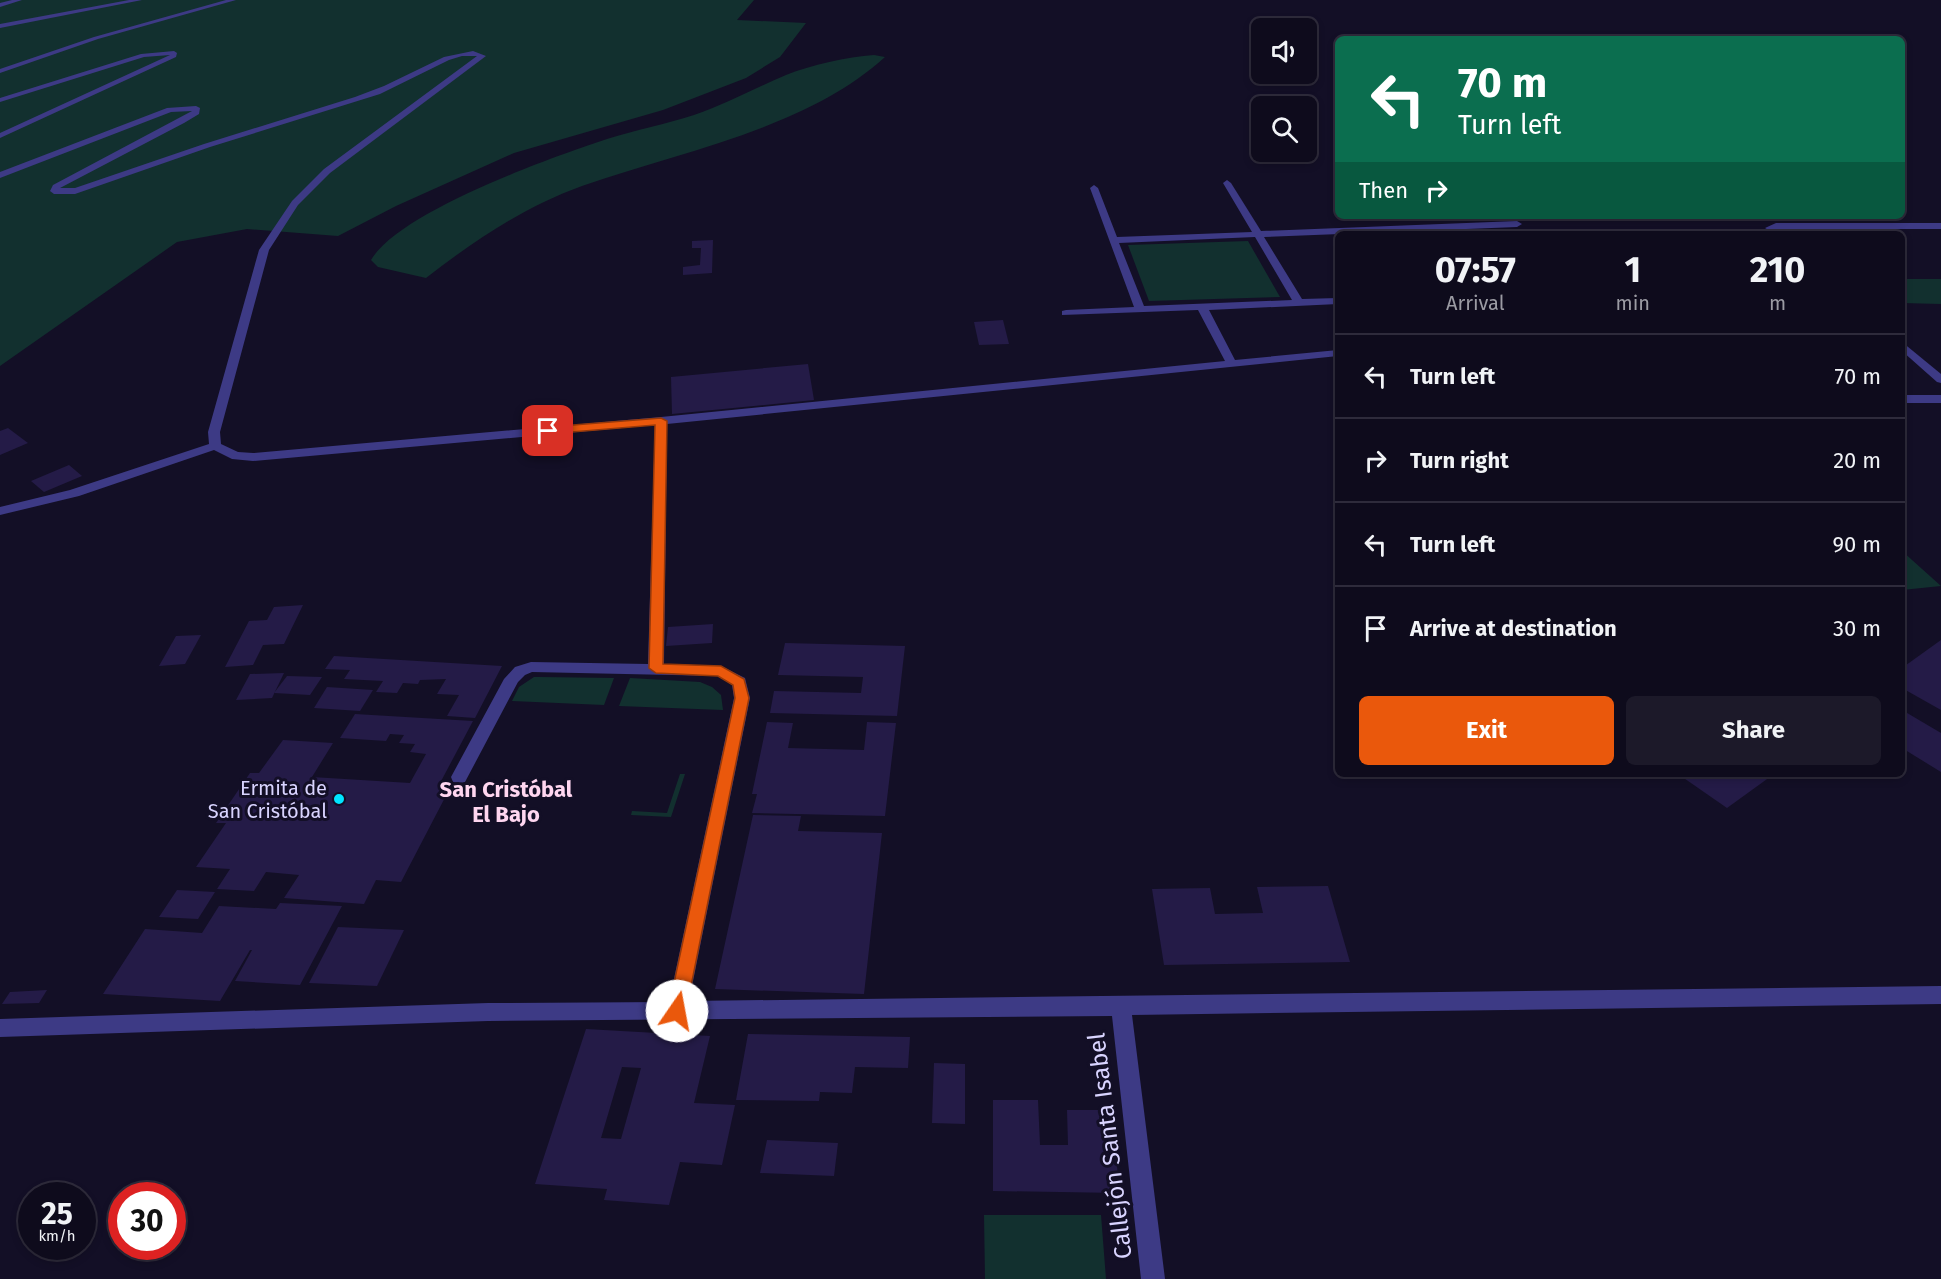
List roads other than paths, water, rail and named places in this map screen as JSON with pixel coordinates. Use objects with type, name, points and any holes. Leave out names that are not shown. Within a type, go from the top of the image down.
[{"type":"street","points":[[0,5],[19,0]]},
{"type":"street","points":[[0,26],[139,0]]},
{"type":"street","points":[[0,71],[106,35],[233,0]]},
{"type":"street","points":[[0,175],[170,110],[196,108],[196,112],[188,117],[54,190],[68,191],[90,187],[223,140],[323,111],[388,88],[443,59],[459,54],[480,53],[482,56],[478,61],[327,171],[295,203],[264,250],[214,432],[214,446]]},
{"type":"street","points":[[0,100],[143,56],[174,54],[166,60],[0,136]]},
{"type":"street","points":[[1227,183],[1299,303]]},
{"type":"street","points":[[1094,188],[1140,310]]},
{"type":"street","points":[[1392,219],[1400,228]]},
{"type":"street","points":[[1114,240],[1400,228],[1459,230],[1517,224]]},
{"type":"street","points":[[1774,231],[1770,228],[1772,226],[1941,226]]},
{"type":"street","points":[[1922,226],[1941,240]]},
{"type":"street","points":[[1066,313],[1335,302]]},
{"type":"street","points":[[1202,307],[1231,362]]},
{"type":"street","points":[[1905,348],[1941,380]]},
{"type":"street","points":[[0,511],[74,493],[214,446],[236,456],[253,457],[661,421],[1335,353]]},
{"type":"street","points":[[1905,399],[1941,399]]},
{"type":"street","points":[[656,668],[661,421]]},
{"type":"street","points":[[459,777],[512,679],[520,671],[531,667],[721,671],[739,682],[742,698],[677,1011]]},
{"type":"street","points":[[0,1028],[488,1012],[1941,995]]},
{"type":"street","name":"Callejón Santa Isabel","points":[[1121,1006],[1154,1279]]},
{"type":"place","name":"Ermita de San Cristóbal","points":[[339,799]]},
{"type":"district","name":"San Cristóbal El Bajo","points":[[506,802]]}]
